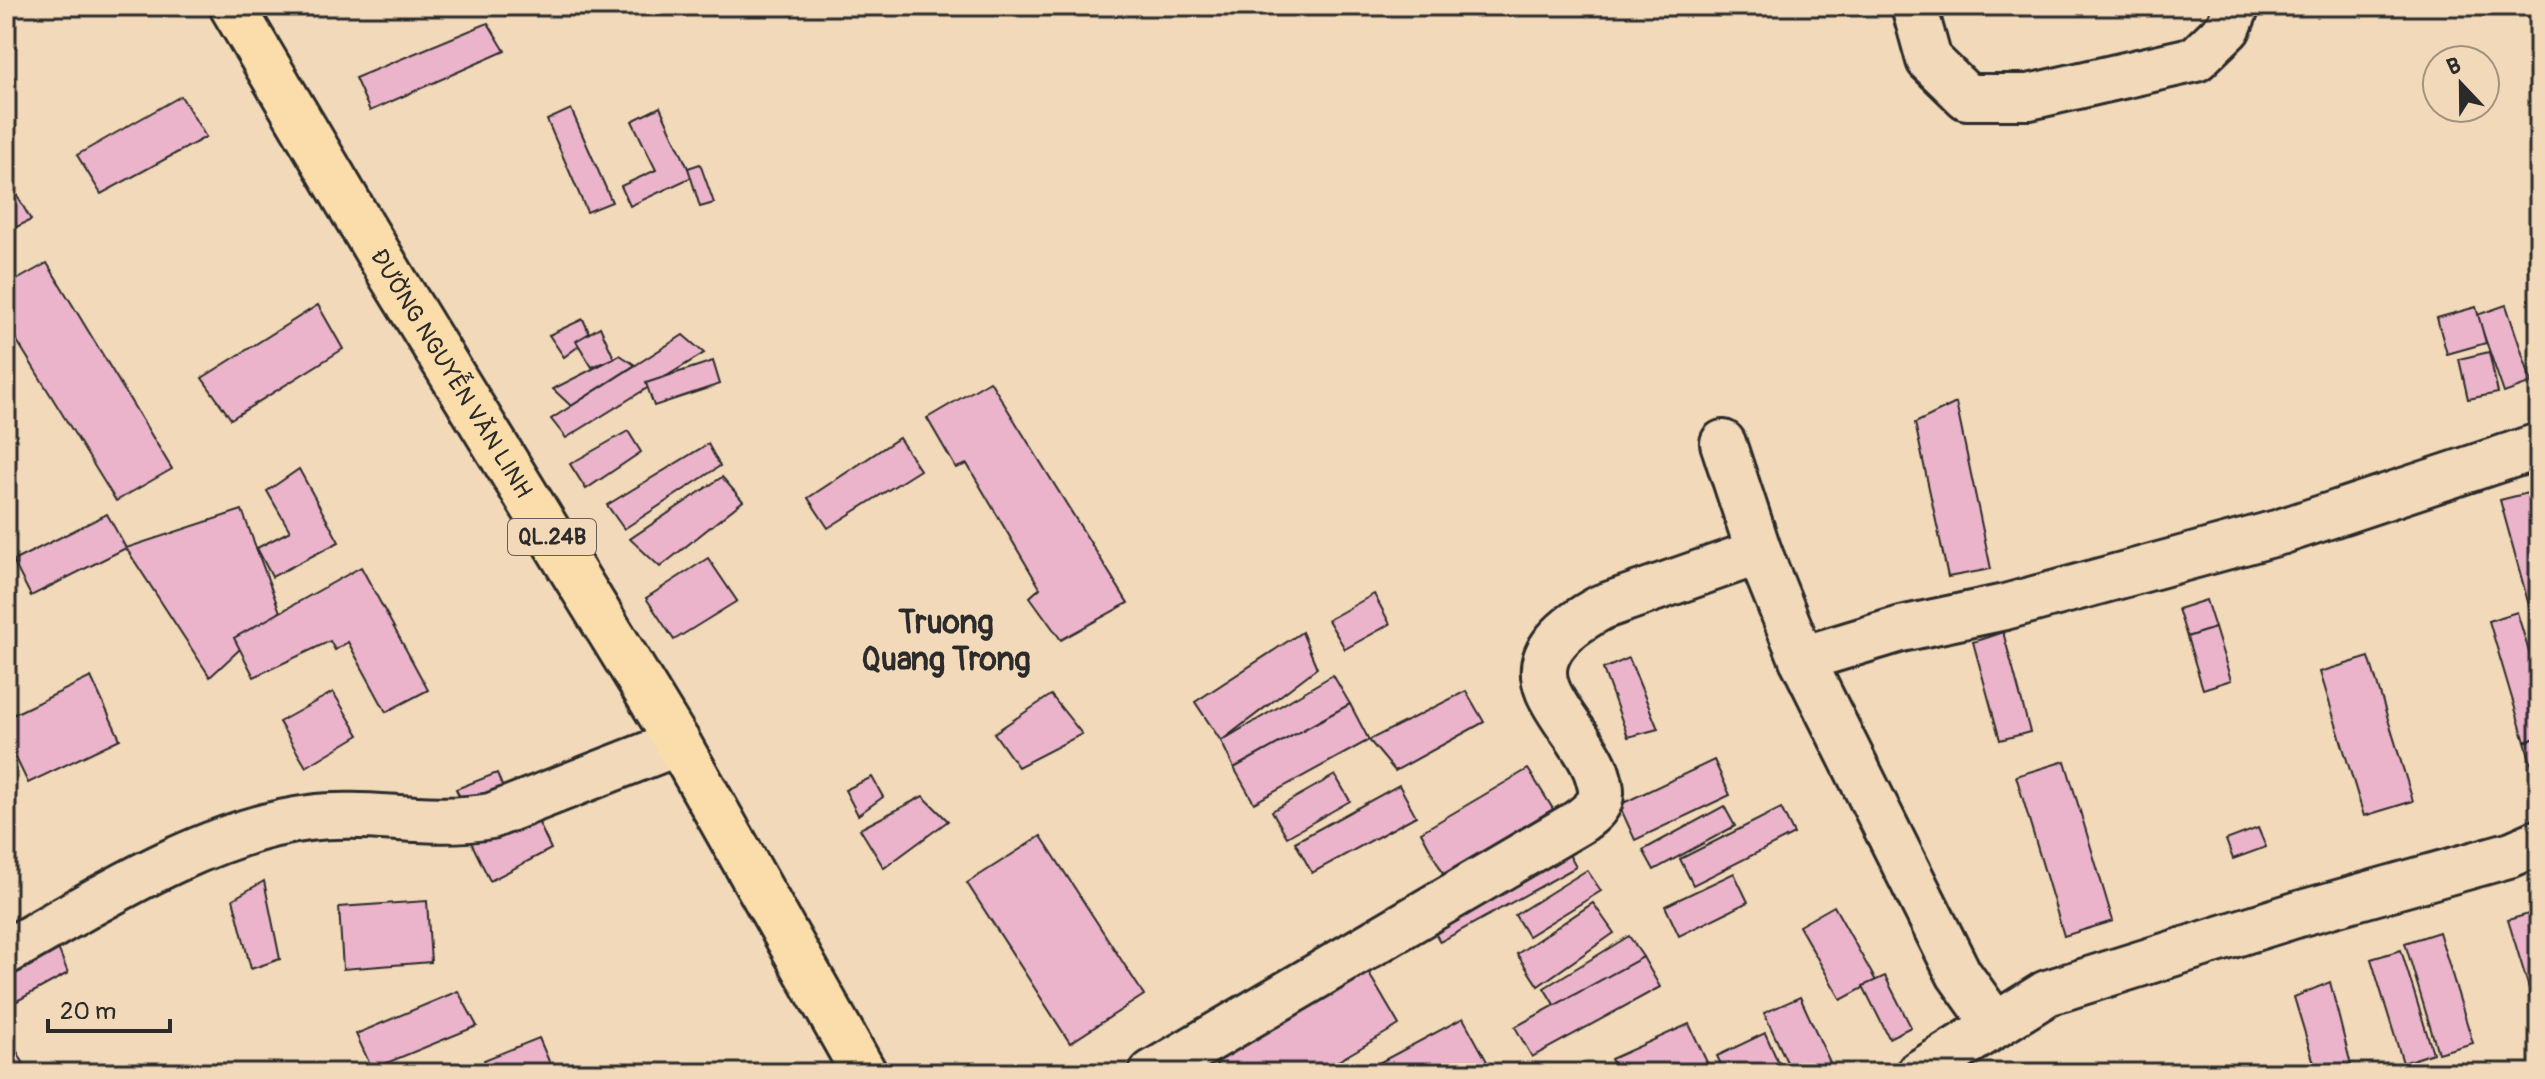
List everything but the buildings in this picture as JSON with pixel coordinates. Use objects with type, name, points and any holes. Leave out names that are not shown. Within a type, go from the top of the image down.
[{"type":"main road","name":"ĐƯỜNG NGUYỄN VĂN LINH","points":[[232,6],[391,275],[678,743],[864,1073]]},
{"type":"street","points":[[1914,6],[1929,60],[1967,97],[2029,97],[2196,59],[2228,28],[2237,6]]},
{"type":"street","points":[[1723,443],[1759,552],[1802,659],[1959,974],[1994,1023]]},
{"type":"street","points":[[1802,659],[1901,629],[2005,607],[2280,532],[2539,446]]},
{"type":"street","points":[[1152,1073],[1579,822],[1594,810],[1601,798],[1596,770],[1547,689],[1544,665],[1550,649],[1561,634],[1579,619],[1602,607],[1759,552]]},
{"type":"street","points":[[6,952],[197,850],[259,828],[309,818],[352,815],[435,822],[491,816],[678,743]]},
{"type":"street","points":[[1919,1073],[1994,1023],[2047,993],[2302,913],[2512,854],[2539,842]]},
{"type":"district","name":"Truong Quang Trong","points":[[946,642]]}]
